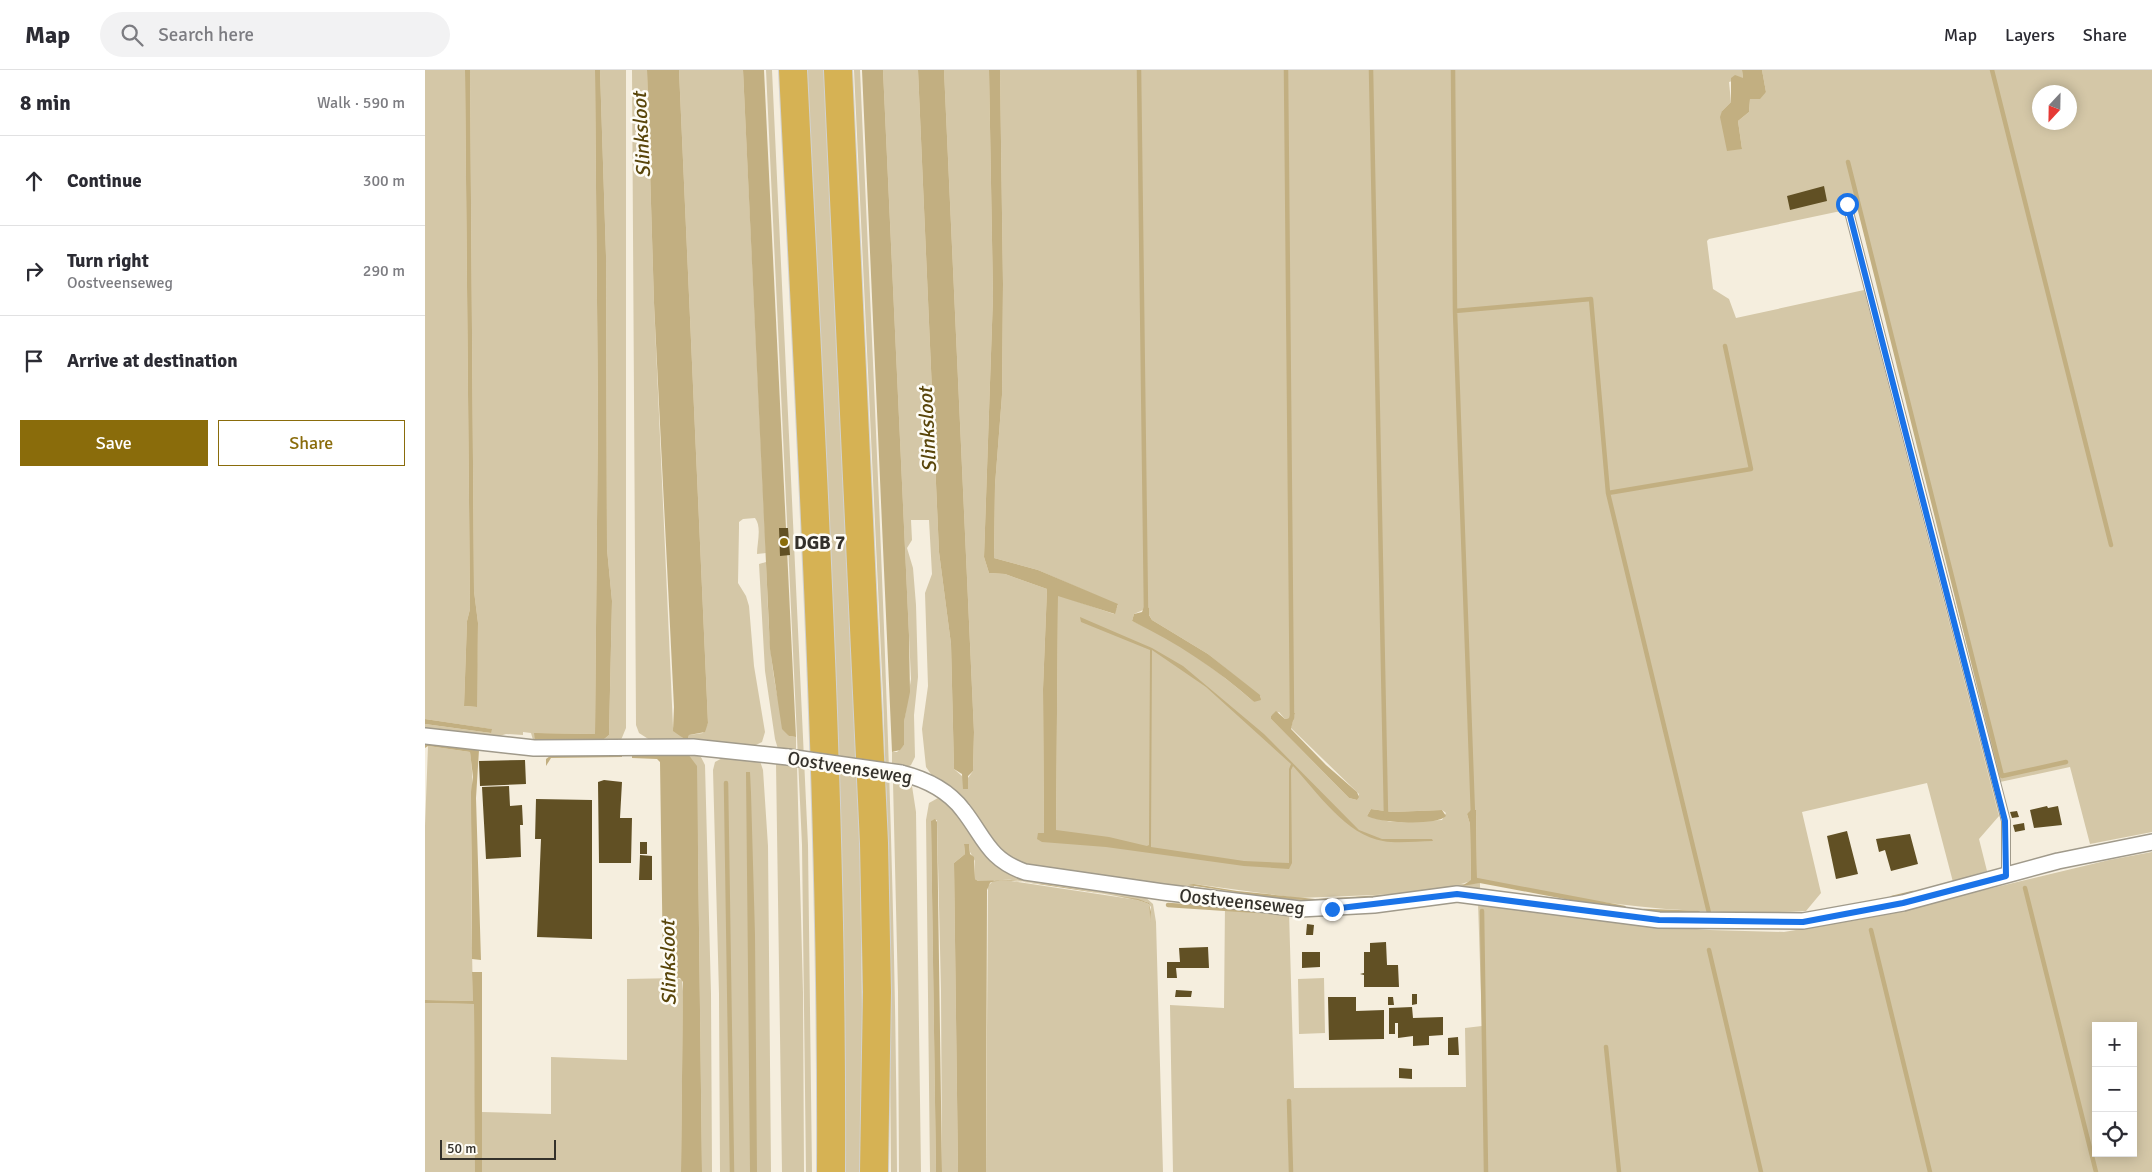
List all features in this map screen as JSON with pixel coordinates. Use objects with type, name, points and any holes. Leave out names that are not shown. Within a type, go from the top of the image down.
[{"type":"highway","points":[[793,70],[823,695],[831,994],[831,1172]]},
{"type":"highway","points":[[839,70],[874,843],[877,992],[875,1172]]},
{"type":"street","name":"Oostveenseweg","points":[[425,736],[534,748],[693,746],[901,773],[931,784],[955,801],[988,848],[1011,867],[1055,878],[1300,909],[1375,905],[1457,894],[1659,920],[1803,922],[1903,903],[2058,861],[2152,842]]},
{"type":"lane","points":[[1847,204],[2005,821],[2006,876]]},
{"type":"shaded area","points":[[425,70],[465,70],[470,609],[467,621],[464,706],[476,707],[478,623],[474,591],[470,70],[595,70],[598,417],[595,734],[535,733],[603,740],[609,735],[612,601],[607,549],[606,256],[600,70],[626,70],[626,728],[621,740],[540,742],[533,740],[531,733],[523,732],[523,735],[506,734],[490,739],[425,730],[425,724],[491,733],[491,729],[425,719]]},
{"type":"shaded area","points":[[632,70],[647,70],[654,303],[673,727],[683,738],[688,738],[689,735],[703,733],[708,723],[679,70],[743,70],[766,553],[757,554],[759,530],[755,518],[743,519],[739,522],[738,583],[746,596],[749,606],[754,666],[765,732],[762,742],[754,746],[728,743],[653,742],[639,733],[636,725]]},
{"type":"shaded area","points":[[766,70],[772,70],[808,845],[812,1172],[806,1172],[802,845]]},
{"type":"shaded area","points":[[807,70],[827,70],[860,844],[864,1172],[844,1172],[835,696]]},
{"type":"shaded area","points":[[854,70],[860,70],[884,621],[893,896],[897,1172],[891,1172],[888,843]]},
{"type":"shaded area","points":[[883,70],[918,70],[939,552],[951,644],[954,769],[963,777],[968,778],[973,771],[974,732],[944,70],[989,70],[993,296],[984,557],[989,573],[1005,574],[1047,589],[1043,689],[1044,833],[1056,830],[1058,595],[1114,614],[1118,605],[1038,570],[994,558],[995,485],[1002,395],[1003,284],[1000,70],[1742,70],[1743,78],[1729,82],[1731,102],[1722,111],[1742,149],[1738,121],[1749,112],[1750,99],[1766,92],[1762,70],[2152,70],[2152,832],[2090,844],[2070,767],[2000,782],[1861,209],[1836,212],[1709,239],[1707,241],[1713,289],[1729,299],[1736,318],[1864,290],[1999,816],[1979,839],[1987,871],[1953,882],[1927,783],[1802,812],[1821,893],[1806,911],[1723,912],[1640,907],[1558,895],[1477,879],[1476,810],[1467,814],[1470,824],[1471,881],[1461,884],[1480,883],[1480,891],[1459,886],[1453,887],[1453,891],[1316,906],[1036,870],[1005,855],[992,840],[969,803],[933,777],[926,767],[922,729],[928,686],[925,593],[932,574],[929,520],[911,520],[912,540],[907,548],[913,568],[918,677],[914,715],[915,757],[911,765],[906,768],[892,763],[892,752],[897,752],[904,745],[904,722],[911,679]],"holes":[[[1143,610],[1148,613],[1152,620],[1208,654],[1261,697],[1254,702],[1226,679],[1181,647],[1132,621],[1134,614]],[[1279,712],[1285,719],[1289,718],[1290,713],[1295,713],[1291,728],[1359,794],[1357,800],[1349,798],[1271,719],[1271,716]],[[1371,809],[1392,812],[1442,810],[1446,813],[1442,820],[1391,822],[1367,816]],[[1194,884],[1298,898],[1400,894],[1316,901],[1194,887]]]},
{"type":"shaded area","points":[[766,562],[773,672],[782,715],[789,736],[796,737],[796,751],[778,749],[775,739],[765,671],[759,564]]},
{"type":"shaded area","points":[[428,746],[470,752],[473,789],[471,907],[473,1001],[425,1000],[425,826]]},
{"type":"shaded area","points":[[632,751],[699,753],[705,765],[711,994],[712,1172],[702,1172],[698,848],[691,761],[688,754],[632,756]]},
{"type":"shaded area","points":[[726,756],[760,761],[763,770],[768,846],[771,1172],[720,1172],[719,994],[713,770],[715,762]]},
{"type":"shaded area","points":[[776,763],[797,765],[803,993],[804,1172],[782,1172]]},
{"type":"shaded area","points":[[893,782],[912,786],[916,812],[921,1172],[899,1172],[898,992]]},
{"type":"shaded area","points":[[938,798],[946,801],[953,807],[987,858],[1006,871],[1013,874],[1144,896],[1153,904],[1156,922],[1163,1172],[986,1172],[988,886],[993,881],[978,881],[975,879],[975,861],[970,852],[969,844],[964,844],[965,854],[954,863],[958,1172],[942,1172],[941,991],[937,820],[931,821],[936,1172],[930,1172],[926,820],[929,803]],"holes":[[[999,880],[1012,880],[1046,884],[1134,899]],[[1149,905],[1151,907],[1150,922]]]},
{"type":"shaded area","points":[[2152,852],[2152,1172],[1173,1172],[1170,1005],[1224,1008],[1225,904],[1289,911],[1294,1088],[1466,1087],[1465,1028],[1482,1026],[1478,902],[1617,923],[1710,930],[1784,932],[1867,918],[2109,860]]},
{"type":"shaded area","points":[[677,978],[682,980],[683,991],[681,1172],[482,1172],[482,1112],[551,1114],[551,1057],[627,1060],[627,979]]},
{"type":"shaded area","points":[[1324,978],[1325,1033],[1299,1034],[1298,979]]},
{"type":"shaded area","points":[[425,1003],[474,1004],[476,1172],[425,1172]]},
{"type":"water","points":[[465,70],[470,70],[474,591],[478,623],[477,707],[464,706],[467,621],[470,609]]},
{"type":"water","points":[[595,70],[600,70],[606,256],[607,549],[612,601],[609,735],[603,740],[535,740],[534,733],[595,734],[598,417]]},
{"type":"water","points":[[647,70],[679,70],[708,723],[705,732],[689,735],[688,738],[683,738],[673,731],[674,707],[654,303]]},
{"type":"water","points":[[743,70],[764,70],[796,737],[789,736],[782,729],[770,649]]},
{"type":"water","points":[[862,70],[883,70],[909,635],[910,692],[904,722],[904,745],[900,750],[892,752]]},
{"type":"water","points":[[918,70],[944,70],[974,732],[973,771],[968,776],[968,789],[963,789],[962,774],[954,769],[951,644],[939,552]]},
{"type":"water","points":[[989,70],[1000,70],[1003,284],[1002,395],[995,485],[994,558],[1038,570],[1118,604],[1115,614],[1058,596],[1056,830],[1109,837],[1149,845],[1150,650],[1081,622],[1080,617],[1152,648],[1183,666],[1264,734],[1359,830],[1382,839],[1432,839],[1433,841],[1389,842],[1357,831],[1333,811],[1293,766],[1291,770],[1292,863],[1289,869],[1244,866],[1106,847],[1042,842],[1037,839],[1038,833],[1044,833],[1043,689],[1047,589],[1005,574],[989,573],[984,557],[993,296]],"holes":[[[1152,650],[1206,687],[1291,764],[1289,769],[1289,863],[1244,861],[1151,847]]]},
{"type":"water","points":[[1742,70],[1762,70],[1766,92],[1760,99],[1750,99],[1749,112],[1738,121],[1742,149],[1727,151],[1720,117],[1722,111],[1731,102],[1731,78],[1735,75],[1743,78]]},
{"type":"water","points":[[1144,607],[1149,608],[1149,615],[1152,620],[1208,654],[1260,695],[1261,700],[1254,702],[1196,657],[1132,621],[1134,614],[1142,612]]},
{"type":"water","points":[[1276,711],[1285,719],[1289,718],[1290,713],[1295,713],[1291,729],[1326,765],[1357,792],[1359,797],[1357,800],[1349,798],[1271,719],[1271,716]]},
{"type":"water","points":[[425,719],[492,729],[491,733],[425,724]]},
{"type":"water","points":[[425,743],[479,750],[476,798],[481,960],[472,959],[471,792],[473,777],[470,752],[428,746],[425,748]]},
{"type":"water","name":"Slinksloot","points":[[683,754],[688,754],[697,766],[702,1172],[681,1172],[683,982],[680,978],[666,977],[663,969],[660,762],[657,759],[632,758],[632,756],[683,756]]},
{"type":"water","points":[[550,756],[622,757],[551,758],[546,766],[546,759]]},
{"type":"water","points":[[746,772],[750,772],[755,935],[757,1172],[750,1172]]},
{"type":"water","points":[[1371,809],[1392,812],[1442,810],[1446,816],[1432,821],[1395,822],[1367,816]]},
{"type":"water","points":[[1471,810],[1476,810],[1477,879],[1480,880],[1480,883],[1462,886],[1471,880],[1470,824],[1467,814]]},
{"type":"water","points":[[935,819],[937,822],[942,1172],[936,1172],[931,821]]},
{"type":"water","points":[[964,844],[969,844],[970,854],[974,857],[975,879],[978,881],[1011,880],[1028,883],[999,881],[990,883],[987,890],[986,1172],[958,1172],[954,863],[965,854]]},
{"type":"water","points":[[1028,883],[1060,887],[1106,894]]},
{"type":"water","points":[[1194,884],[1237,891],[1315,899],[1401,894],[1451,887],[1396,895],[1316,901],[1268,897],[1188,885]]},
{"type":"water","points":[[1106,894],[1138,899],[1149,903],[1151,912],[1150,922],[1149,904]]},
{"type":"water","points":[[472,972],[482,972],[482,1172],[475,1172],[474,1004],[425,1003],[425,1000],[473,1001]]},
{"type":"building","points":[[1824,186],[1827,201],[1790,210],[1787,196]]},
{"type":"building","name":"DGB 7","points":[[779,528],[788,528],[790,555],[780,556]]},
{"type":"building","points":[[525,760],[526,784],[480,786],[479,761]]},
{"type":"building","points":[[604,780],[622,782],[620,818],[632,818],[631,863],[599,863],[598,782]]},
{"type":"building","points":[[509,786],[510,806],[522,805],[523,825],[520,825],[521,857],[486,859],[482,787]]},
{"type":"building","points":[[536,799],[592,800],[592,939],[537,937],[541,839],[535,839]]},
{"type":"building","points":[[2047,806],[2048,808],[2058,806],[2062,825],[2034,828],[2030,810]]},
{"type":"building","points":[[2017,811],[2019,817],[2012,818],[2010,812]]},
{"type":"building","points":[[2024,823],[2025,830],[2015,832],[2013,825]]},
{"type":"building","points":[[1847,831],[1858,874],[1836,879],[1827,836]]},
{"type":"building","points":[[1910,834],[1918,864],[1891,871],[1885,850],[1879,852],[1876,839]]},
{"type":"building","points":[[640,842],[647,842],[647,854],[640,854]]},
{"type":"building","points":[[640,855],[652,856],[652,880],[639,880]]},
{"type":"building","points":[[1307,924],[1314,925],[1313,935],[1306,935]]},
{"type":"building","points":[[1386,942],[1387,965],[1398,965],[1399,987],[1364,987],[1364,975],[1360,974],[1364,973],[1364,952],[1370,952],[1370,943]]},
{"type":"building","points":[[1208,947],[1209,968],[1176,968],[1177,978],[1167,978],[1167,962],[1180,962],[1179,948]]},
{"type":"building","points":[[1302,952],[1320,952],[1320,967],[1302,968]]},
{"type":"building","points":[[1176,990],[1192,991],[1191,997],[1175,997]]},
{"type":"building","points":[[1412,994],[1417,994],[1417,1004],[1412,1005]]},
{"type":"building","points":[[1328,997],[1356,997],[1356,1011],[1384,1010],[1384,1039],[1329,1040]]},
{"type":"building","points":[[1388,997],[1393,997],[1394,1005],[1388,1005]]},
{"type":"building","points":[[1412,1007],[1413,1018],[1443,1017],[1443,1035],[1429,1036],[1429,1045],[1413,1046],[1413,1036],[1398,1038],[1398,1023],[1395,1023],[1395,1034],[1389,1034],[1389,1008]]},
{"type":"building","points":[[1458,1037],[1459,1055],[1448,1055],[1448,1038]]},
{"type":"building","points":[[1399,1068],[1412,1069],[1412,1079],[1399,1078]]},
{"type":"waterway","points":[[1139,70],[1146,612]]},
{"type":"waterway","points":[[1286,70],[1292,718]]},
{"type":"waterway","points":[[1371,70],[1386,816]]},
{"type":"waterway","points":[[1453,70],[1455,311],[1473,816]]},
{"type":"waterway","points":[[1992,70],[2111,545]]},
{"type":"waterway","points":[[1848,162],[2002,776],[2066,762]]},
{"type":"waterway","points":[[1455,311],[1591,299],[1608,493],[1751,469],[1725,346]]},
{"type":"waterway","points":[[1608,493],[1709,913]]},
{"type":"waterway","points":[[726,783],[732,1172]]},
{"type":"waterway","points":[[1476,880],[1624,908]]},
{"type":"waterway","points":[[2025,888],[2096,1172]]},
{"type":"waterway","points":[[1892,898],[1913,893]]},
{"type":"waterway","points":[[1168,905],[1259,911]]},
{"type":"waterway","points":[[1482,911],[1486,1172]]},
{"type":"waterway","points":[[1644,911],[1698,913]]},
{"type":"waterway","points":[[1871,930],[1930,1172]]},
{"type":"waterway","points":[[1709,950],[1761,1172]]},
{"type":"waterway","points":[[1606,1047],[1619,1172]]},
{"type":"waterway","points":[[1289,1101],[1291,1172]]},
{"type":"place","name":"DGB 7","points":[[784,542]]},
{"type":"route","points":[[1332,909],[1457,894],[1478,895],[1659,920],[1803,922],[1903,903],[2006,876],[2005,821],[1847,204]]}]
